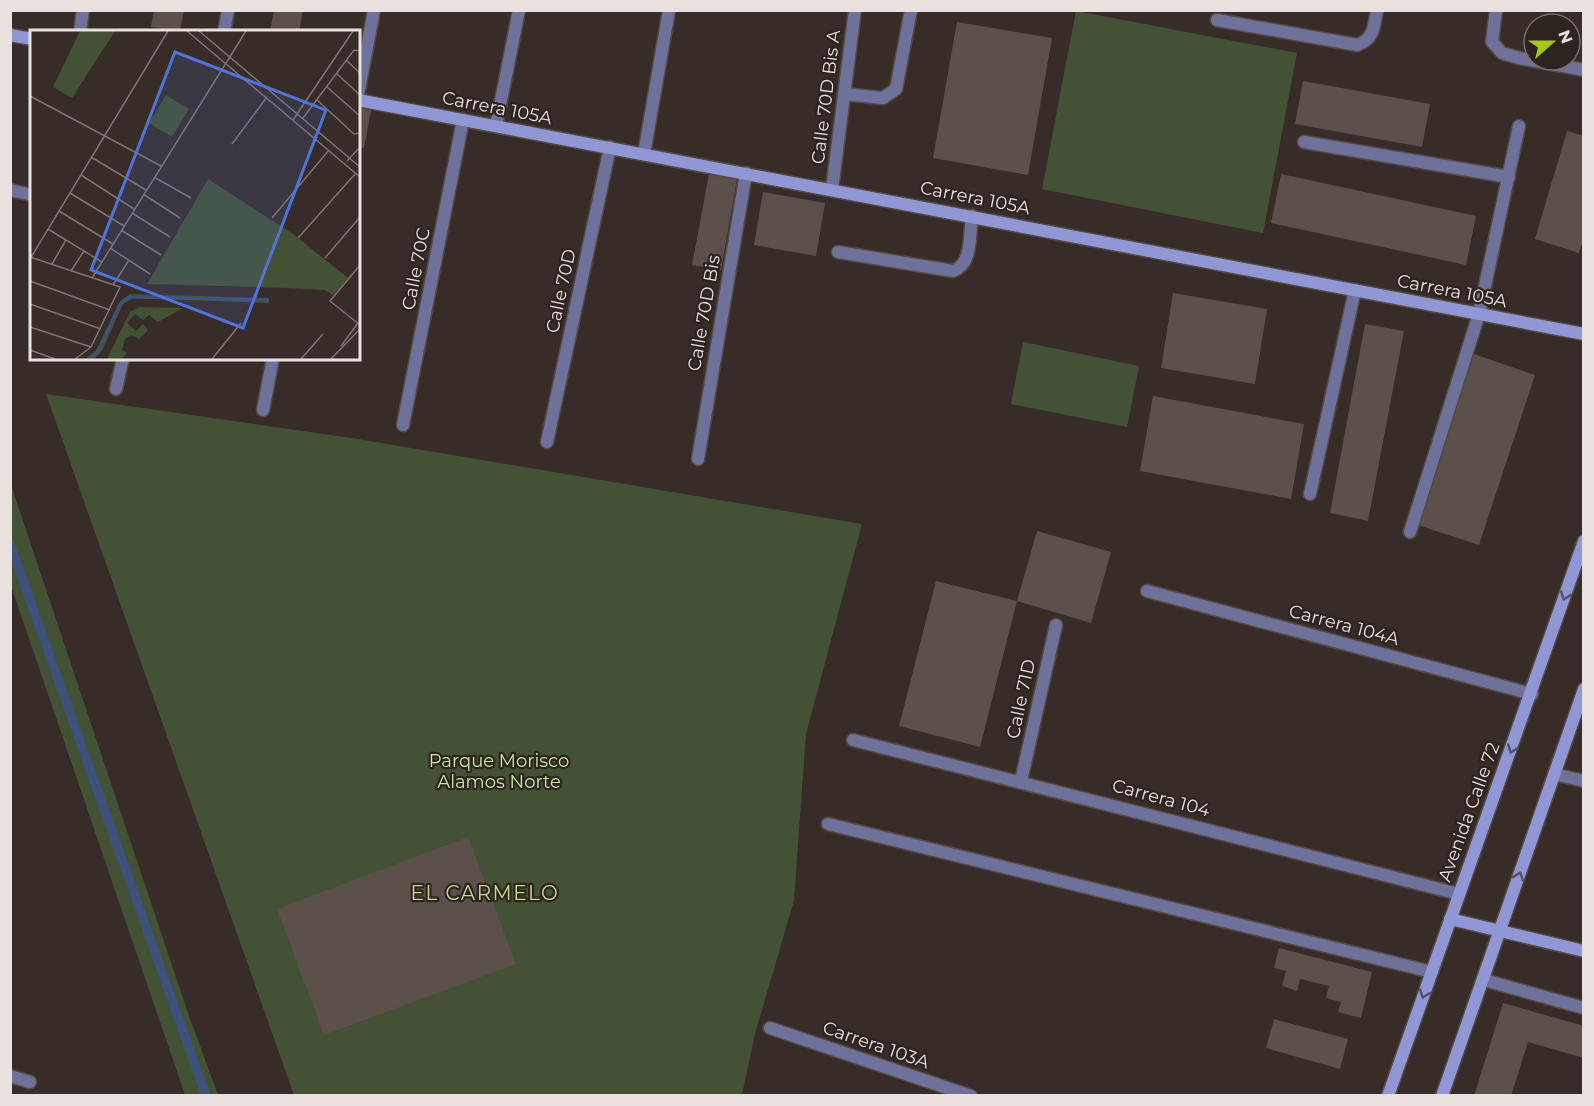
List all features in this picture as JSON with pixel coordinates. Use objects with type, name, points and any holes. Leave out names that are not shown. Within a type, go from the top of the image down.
[{"type":"street","points":[[80,30],[83,10]]},
{"type":"street","points":[[224,30],[228,10]]},
{"type":"street","points":[[360,84],[374,10]]},
{"type":"street","points":[[496,126],[519,10]]},
{"type":"street","points":[[644,154],[669,10]]},
{"type":"street","name":"Calle 70D Bis A","points":[[832,189],[855,10]]},
{"type":"street","points":[[844,94],[883,98],[896,88],[911,10]]},
{"type":"street","points":[[1216,20],[1356,45],[1368,41],[1373,31],[1377,10]]},
{"type":"street","points":[[1496,10],[1492,42],[1502,53],[1584,70]]},
{"type":"street","points":[[10,35],[30,39]]},
{"type":"street","name":"Carrera 105A","points":[[360,100],[1584,334]]},
{"type":"street","name":"Calle 70C","points":[[404,425],[463,120]]},
{"type":"street","points":[[1410,532],[1479,314],[1520,126]]},
{"type":"street","points":[[1304,142],[1509,177]]},
{"type":"street","name":"Calle 70D","points":[[548,442],[610,147]]},
{"type":"street","name":"Calle 70D Bis","points":[[698,459],[746,173]]},
{"type":"street","points":[[10,190],[30,195]]},
{"type":"street","points":[[838,252],[953,271],[961,268],[966,262],[972,216]]},
{"type":"street","points":[[1310,494],[1355,290]]},
{"type":"street","points":[[116,388],[123,360]]},
{"type":"street","points":[[263,410],[273,360]]},
{"type":"street","name":"Avenida Calle 72","points":[[1388,1095],[1532,694],[1584,541]]},
{"type":"street","name":"Carrera 104A","points":[[1147,591],[1532,694]]},
{"type":"street","name":"Calle 71D","points":[[1021,781],[1056,625]]},
{"type":"street","points":[[1442,1095],[1584,689]]},
{"type":"street","name":"Carrera 104","points":[[853,740],[1459,894]]},
{"type":"street","points":[[1554,774],[1584,781]]},
{"type":"street","points":[[828,824],[1432,972]]},
{"type":"street","points":[[1450,919],[1584,951]]},
{"type":"street","points":[[1484,980],[1584,1008]]},
{"type":"street","name":"Carrera 103A","points":[[770,1028],[971,1095]]},
{"type":"street","points":[[10,1076],[30,1082]]},
{"type":"green space","points":[[1076,11],[1297,53],[1263,233],[1042,189]]},
{"type":"green space","points":[[1023,342],[1139,366],[1127,427],[1011,404]]},
{"type":"green space","name":"Parque Morisco Alamos Norte","points":[[46,394],[358,439],[862,524],[806,734],[794,900],[755,1034],[742,1095],[294,1095]]},
{"type":"green space","points":[[10,482],[188,1013],[218,1095],[185,1095],[11,586]]},
{"type":"building","points":[[154,10],[184,10],[180,30],[151,27]]},
{"type":"building","points":[[274,10],[303,10],[299,30],[270,30]]},
{"type":"building","points":[[957,22],[1052,38],[1028,175],[933,158]]},
{"type":"building","points":[[1303,81],[1430,104],[1422,147],[1295,124]]},
{"type":"building","points":[[360,107],[371,110],[364,148],[360,147]]},
{"type":"building","points":[[1567,131],[1584,136],[1584,237],[1579,253],[1535,239]]},
{"type":"building","points":[[709,174],[737,179],[721,270],[692,265]]},
{"type":"building","points":[[1281,174],[1476,216],[1466,265],[1271,223]]},
{"type":"building","points":[[763,192],[825,203],[816,256],[754,245]]},
{"type":"building","points":[[1173,293],[1267,309],[1255,384],[1161,368]]},
{"type":"building","points":[[1365,324],[1404,331],[1368,521],[1330,513]]},
{"type":"building","points":[[1474,354],[1535,375],[1479,545],[1418,525]]},
{"type":"building","points":[[1153,396],[1304,424],[1291,499],[1140,471]]},
{"type":"building","points":[[1037,531],[1111,552],[1091,623],[1017,601]]},
{"type":"building","points":[[936,581],[1017,601],[980,747],[899,726]]},
{"type":"building","points":[[468,837],[516,964],[324,1035],[277,909]]},
{"type":"building","points":[[1279,948],[1372,972],[1361,1018],[1338,1012],[1341,1002],[1326,998],[1329,986],[1300,979],[1297,991],[1282,986],[1286,971],[1274,968]]},
{"type":"building","points":[[1503,1003],[1584,1026],[1584,1058],[1528,1042],[1511,1096],[1474,1096]]},
{"type":"building","points":[[1274,1019],[1348,1039],[1340,1069],[1266,1048]]},
{"type":"waterway","points":[[10,544],[206,1096]]},
{"type":"district","name":"EL CARMELO","points":[[485,893]]}]
